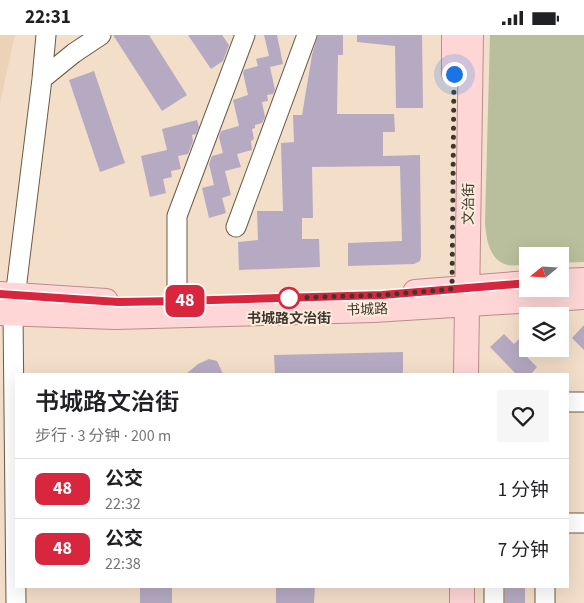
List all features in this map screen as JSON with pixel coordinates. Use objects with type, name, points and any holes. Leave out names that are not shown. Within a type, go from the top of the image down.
[{"type":"main road","name":"文治街","points":[[454,35],[460,297],[466,373]]},
{"type":"main road","name":"文治街","points":[[451,373],[460,297],[471,35]]},
{"type":"main road","points":[[569,281],[584,280]]},
{"type":"main road","name":"书城路","points":[[7,304],[115,317],[374,310],[460,297],[519,285]]},
{"type":"main road","name":"书城路","points":[[7,304],[382,295],[584,297]]},
{"type":"main road","points":[[448,588],[448,603]]},
{"type":"main road","points":[[462,588],[462,603]]},
{"type":"street","points":[[15,570],[7,304],[42,79],[46,35]]},
{"type":"street","points":[[42,79],[74,53],[101,35]]},
{"type":"street","points":[[178,301],[177,216],[245,35]]},
{"type":"street","points":[[236,227],[307,35]]},
{"type":"street","points":[[569,402],[584,402]]},
{"type":"street","points":[[569,523],[584,523]]},
{"type":"street","points":[[16,588],[16,603]]},
{"type":"street","points":[[494,588],[494,603]]},
{"type":"street","points":[[545,588],[545,603]]},
{"type":"shaded area","points":[[0,35],[15,35],[0,104]]},
{"type":"green space","points":[[490,35],[584,35],[584,262],[569,263],[569,247],[519,247],[519,265],[502,263],[490,248],[485,222]]},
{"type":"building","points":[[113,35],[149,35],[187,95],[162,111]]},
{"type":"building","points":[[188,35],[222,35],[229,45],[223,61],[211,69]]},
{"type":"building","points":[[264,35],[277,35],[283,64],[270,67],[275,90],[273,94],[267,95],[268,101],[262,102],[265,117],[262,123],[255,125],[255,128],[252,129],[254,139],[251,141],[252,150],[237,154],[241,167],[225,171],[231,195],[222,198],[226,213],[209,218],[202,188],[214,185],[209,164],[212,156],[223,153],[219,137],[221,131],[239,126],[233,100],[248,95],[244,70],[258,66],[256,59],[269,56]]},
{"type":"building","points":[[318,35],[343,35],[343,55],[338,55],[337,114],[394,114],[395,132],[383,132],[383,156],[420,155],[421,257],[420,261],[414,264],[348,266],[348,243],[402,241],[400,166],[312,167],[313,218],[302,218],[302,239],[319,239],[320,267],[239,270],[238,242],[258,240],[257,211],[283,211],[281,143],[294,142],[293,115],[302,115],[312,55]]},
{"type":"building","points":[[357,35],[422,35],[423,108],[396,108],[395,46],[357,42]]},
{"type":"building","points":[[94,71],[125,163],[100,172],[69,80]]},
{"type":"building","points":[[197,120],[199,127],[196,134],[192,135],[193,141],[188,154],[178,156],[181,169],[171,171],[172,177],[163,179],[166,193],[150,197],[141,156],[167,150],[162,129]]},
{"type":"building","points":[[584,325],[584,350],[572,338]]},
{"type":"building","points":[[504,334],[514,344],[519,339],[519,357],[527,357],[537,367],[532,373],[515,373],[490,347]]},
{"type":"building","points":[[403,352],[403,373],[275,373],[274,355]]},
{"type":"building","points":[[209,359],[217,361],[223,373],[187,373],[198,364]]},
{"type":"building","points":[[140,588],[172,588],[172,603],[140,603]]},
{"type":"building","points":[[276,588],[315,588],[314,603],[276,603]]},
{"type":"building","points":[[505,588],[525,588],[525,603],[505,603]]},
{"type":"bus line","name":"48","points":[[0,294],[118,302],[178,301],[382,295],[519,284]]},
{"type":"place","name":"书城路文治街","points":[[289,298]]},
{"type":"route","points":[[289,298],[382,295],[452,289],[454,74]]}]
